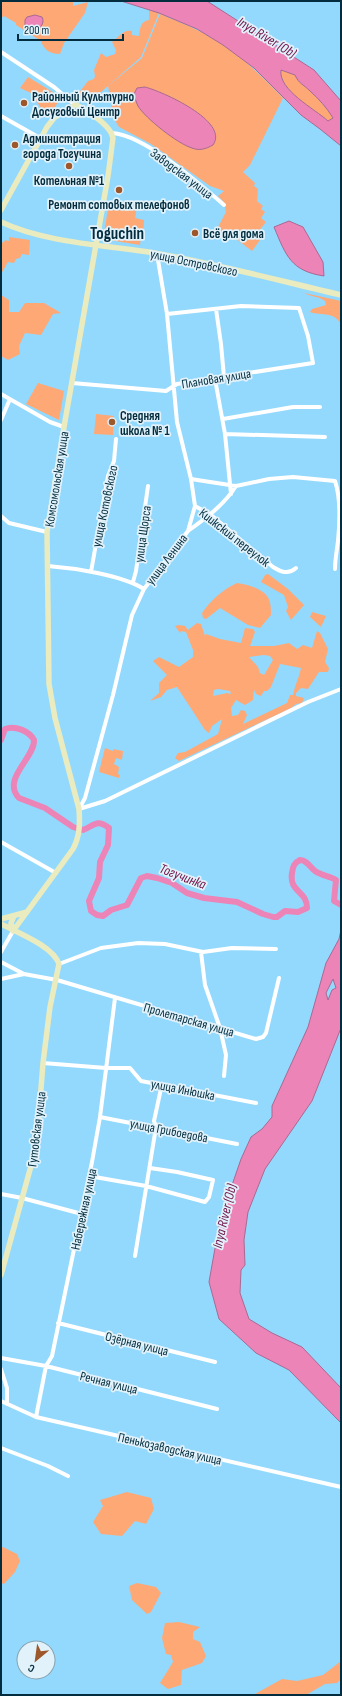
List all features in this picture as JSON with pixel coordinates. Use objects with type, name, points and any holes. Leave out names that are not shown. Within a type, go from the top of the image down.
[{"type":"main road","name":"Заводская улица","points":[[75,105],[93,116],[112,134]]},
{"type":"main road","points":[[1,210],[47,126],[54,118],[75,105]]},
{"type":"main road","name":"Комсомольская улица","points":[[13,930],[56,874],[73,849],[78,837],[80,824],[79,809],[51,698],[48,654],[47,532],[108,176],[113,138],[112,134]]},
{"type":"main road","name":"улица Островского","points":[[1,222],[15,229],[28,232],[70,241],[157,254],[341,295]]},
{"type":"main road","points":[[1,919],[27,912]]},
{"type":"main road","points":[[13,930],[11,923],[14,916]]},
{"type":"main road","points":[[1,924],[53,953],[59,964]]},
{"type":"main road","name":"Гутовская улица","points":[[1,1275],[28,1180],[35,1148],[50,1007],[57,980],[59,964]]},
{"type":"street","name":"Заводская улица","points":[[1,52],[54,87],[75,105]]},
{"type":"street","points":[[1,116],[40,138]]},
{"type":"street","name":"Заводская улица","points":[[112,134],[121,135],[152,148],[224,205]]},
{"type":"street","name":"улица Ленина","points":[[79,809],[85,798],[113,696],[132,615],[144,589],[188,531],[195,506],[191,479],[177,422],[167,314],[157,254]]},
{"type":"street","name":"Плановая улица","points":[[72,384],[161,391],[169,390],[173,386],[313,363],[308,336],[300,308],[241,306],[216,309]]},
{"type":"street","points":[[167,314],[216,309],[224,377]]},
{"type":"street","points":[[215,379],[223,419],[231,494]]},
{"type":"street","points":[[1,394],[50,422],[64,427]]},
{"type":"street","points":[[1,420],[10,399]]},
{"type":"street","points":[[223,419],[293,407],[320,407]]},
{"type":"street","points":[[225,434],[325,437]]},
{"type":"street","name":"улица Котовского","points":[[91,572],[108,476],[114,461],[116,439]]},
{"type":"street","points":[[191,479],[230,486],[269,479],[293,477],[335,481],[339,494],[338,541],[335,556],[335,569]]},
{"type":"street","name":"улица Щорса","points":[[133,582],[136,571],[148,486]]},
{"type":"street","points":[[188,531],[211,515],[231,494],[236,486]]},
{"type":"street","name":"Киикский переулок","points":[[195,506],[211,515],[281,572],[292,571],[296,568]]},
{"type":"street","points":[[1,516],[9,523],[47,532]]},
{"type":"street","points":[[48,566],[71,568],[133,582],[144,589]]},
{"type":"street","points":[[79,809],[105,801],[308,702],[341,689]]},
{"type":"street","points":[[1,842],[56,874]]},
{"type":"street","points":[[1,952],[13,930]]},
{"type":"street","points":[[59,964],[101,948],[138,943],[165,944],[201,952],[232,948],[276,950]]},
{"type":"street","name":"улица Инюшка","points":[[201,952],[205,986],[220,1028],[226,1055],[224,1076]]},
{"type":"street","points":[[1,962],[24,974]]},
{"type":"street","points":[[1,979],[24,974]]},
{"type":"street","name":"Пролетарская улица","points":[[24,974],[57,980],[256,1039],[263,1037],[266,1033],[279,978]]},
{"type":"street","name":"Набережная улица","points":[[36,1417],[46,1366],[52,1356],[82,1214],[100,1117],[115,998]]},
{"type":"street","name":"улица Инюшка","points":[[43,1064],[130,1068],[140,1081],[256,1103]]},
{"type":"street","points":[[135,1256],[156,1128],[154,1121],[162,1084]]},
{"type":"street","name":"улица Грибоедова","points":[[100,1117],[238,1144]]},
{"type":"street","points":[[89,1176],[146,1186],[205,1202],[209,1197],[213,1180],[150,1168]]},
{"type":"street","points":[[1,1194],[82,1214]]},
{"type":"street","name":"Озёрная улица","points":[[58,1323],[215,1362]]},
{"type":"street","name":"Речная улица","points":[[1,1358],[46,1366],[217,1409]]},
{"type":"street","points":[[1,1369],[7,1388],[7,1404]]},
{"type":"street","name":"Пенькозаводская улица","points":[[1,1401],[36,1417],[341,1487]]},
{"type":"street","points":[[1,1448],[68,1476]]},
{"type":"shaded area","points":[[3,1],[73,1],[73,6],[88,2],[85,13],[64,43],[60,54],[48,51],[41,41],[16,25],[16,23],[4,16],[1,18],[1,5]]},
{"type":"shaded area","points":[[149,10],[159,13],[141,57],[101,92],[82,99],[78,94],[88,81],[94,79],[94,70],[101,53],[106,57],[115,54],[116,50],[112,42],[126,31],[132,31],[132,35],[139,36],[142,24],[149,20]]},
{"type":"shaded area","points":[[160,14],[185,24],[216,40],[247,63],[283,98],[250,165],[243,172],[255,183],[254,186],[258,189],[257,201],[263,206],[261,209],[265,212],[261,218],[266,222],[258,232],[263,236],[252,251],[231,235],[229,236],[217,229],[226,212],[224,202],[218,196],[224,191],[210,186],[151,144],[119,127],[114,119],[108,86],[142,58]]},
{"type":"shaded area","points":[[281,70],[295,75],[301,83],[313,93],[334,118],[328,121],[298,99],[286,85],[282,78]]},
{"type":"shaded area","points":[[28,77],[61,97],[52,112],[43,111],[31,93],[20,88]]},
{"type":"shaded area","points":[[109,203],[137,207],[135,218],[144,220],[143,235],[141,235],[140,245],[103,239]]},
{"type":"shaded area","points":[[9,237],[30,240],[29,255],[22,254],[14,263],[8,262],[1,274],[1,243],[5,240],[9,241]]},
{"type":"shaded area","points":[[304,293],[341,301],[341,325],[332,316],[310,312],[312,309],[326,305],[325,301]]},
{"type":"shaded area","points":[[1,295],[9,300],[9,312],[19,312],[25,303],[44,303],[61,313],[53,314],[41,335],[25,333],[19,346],[20,354],[8,360],[1,356]]},
{"type":"shaded area","points":[[38,383],[64,391],[59,420],[26,404]]},
{"type":"shaded area","points":[[96,414],[114,416],[113,435],[94,434]]},
{"type":"shaded area","points":[[268,574],[288,589],[304,605],[291,620],[286,611],[288,607],[284,595],[261,582],[265,575]]},
{"type":"shaded area","points":[[237,583],[249,585],[264,593],[268,598],[271,615],[260,628],[248,625],[220,608],[206,619],[203,618],[202,613],[209,604],[226,589]]},
{"type":"shaded area","points":[[312,612],[326,616],[321,627],[310,617]]},
{"type":"shaded area","points":[[197,623],[201,624],[205,636],[206,634],[220,639],[241,643],[245,628],[253,629],[255,632],[250,646],[274,646],[289,643],[297,649],[303,645],[312,648],[317,631],[320,633],[328,649],[325,662],[329,668],[328,672],[319,672],[308,689],[301,688],[296,693],[296,696],[304,698],[302,703],[296,704],[291,708],[179,761],[175,758],[178,753],[185,752],[218,734],[222,719],[212,726],[209,733],[205,730],[177,687],[167,690],[161,697],[150,701],[159,693],[159,683],[167,675],[153,661],[159,657],[179,667],[193,657],[193,650],[186,632],[181,631],[180,633],[175,626],[185,626],[188,630]],"holes":[[[264,655],[270,656],[273,660],[264,675],[260,673],[258,667],[249,657]],[[280,664],[301,668],[293,695],[290,695],[287,703],[243,724],[247,715],[245,711],[241,710],[238,715],[232,716],[231,708],[236,700],[245,705],[253,700],[254,690],[256,694],[261,696],[264,691],[267,691],[271,687]],[[218,689],[230,691],[231,694],[227,693],[213,696],[214,690]]]},
{"type":"shaded area","points":[[105,748],[113,751],[113,749],[123,751],[122,760],[116,758],[114,764],[119,767],[119,778],[99,772]]},
{"type":"shaded area","points":[[127,1492],[151,1498],[154,1509],[146,1524],[135,1521],[122,1536],[101,1534],[93,1522],[103,1506],[100,1500]]},
{"type":"shaded area","points":[[3,1547],[17,1554],[20,1561],[15,1572],[4,1584],[1,1583],[1,1548]]},
{"type":"shaded area","points":[[137,1583],[156,1587],[161,1593],[151,1612],[147,1614],[132,1600],[129,1586]]},
{"type":"shaded area","points":[[179,1622],[200,1627],[193,1632],[193,1639],[200,1642],[206,1656],[202,1663],[182,1670],[181,1685],[168,1689],[160,1683],[173,1662],[171,1655],[166,1654],[162,1638],[165,1623]]},
{"type":"shaded area","points":[[341,1661],[341,1679],[337,1683],[325,1684],[306,1695],[253,1695],[282,1679],[297,1681],[323,1675]]},
{"type":"water","points":[[121,1],[207,1],[314,70],[341,101],[341,146],[301,115],[254,68],[223,45],[197,29],[159,13]],"holes":[[[281,70],[295,75],[300,82],[323,104],[333,118],[328,121],[291,92],[285,85]]]},
{"type":"water","points":[[35,15],[42,17],[43,23],[41,27],[35,30],[25,25],[25,20],[27,17]]},
{"type":"water","points":[[145,87],[165,94],[191,108],[203,117],[212,126],[216,136],[213,145],[202,149],[186,146],[154,124],[138,106],[134,94],[137,88]]},
{"type":"water","points":[[289,221],[303,227],[323,262],[324,276],[313,274],[297,266],[286,254],[274,227]]},
{"type":"water","name":"Inya River (Ob)","points":[[341,930],[341,1028],[312,1101],[265,1169],[248,1212],[244,1240],[245,1265],[241,1270],[240,1293],[249,1319],[272,1333],[302,1347],[341,1388],[341,1423],[289,1370],[256,1353],[219,1319],[209,1282],[220,1220],[241,1159],[251,1137],[262,1129],[272,1117],[272,1106],[308,1027],[326,963],[339,939]],"holes":[[[333,979],[336,988],[332,990],[328,1000],[326,993]]]},
{"type":"waterway","name":"Тогучинка","points":[[1,740],[5,729],[9,728],[17,728],[29,734],[34,740],[30,754],[16,776],[14,783],[15,791],[19,798],[45,808],[73,827],[83,830],[98,823],[109,828],[108,845],[100,862],[99,878],[89,901],[91,911],[97,915],[103,916],[111,910],[127,905],[141,878],[147,876],[172,883],[187,893],[204,898],[237,902],[273,917],[277,917],[285,911],[298,912],[307,908],[304,898],[295,888],[292,880],[293,867],[296,862],[300,860],[307,862],[318,873],[336,880],[334,901],[341,905]]},
{"type":"place","name":"Районный Культурно Досуговый Центр","points":[[24,103]]},
{"type":"place","name":"Администрация города Тогучина","points":[[15,145]]},
{"type":"place","name":"Котельная №1","points":[[69,166]]},
{"type":"place","name":"Ремонт сотовых телефонов","points":[[119,190]]},
{"type":"place","name":"Всё для дома","points":[[195,233]]},
{"type":"place","name":"Средняя школа № 1","points":[[112,422]]},
{"type":"district","name":"Toguchin","points":[[117,233]]}]
